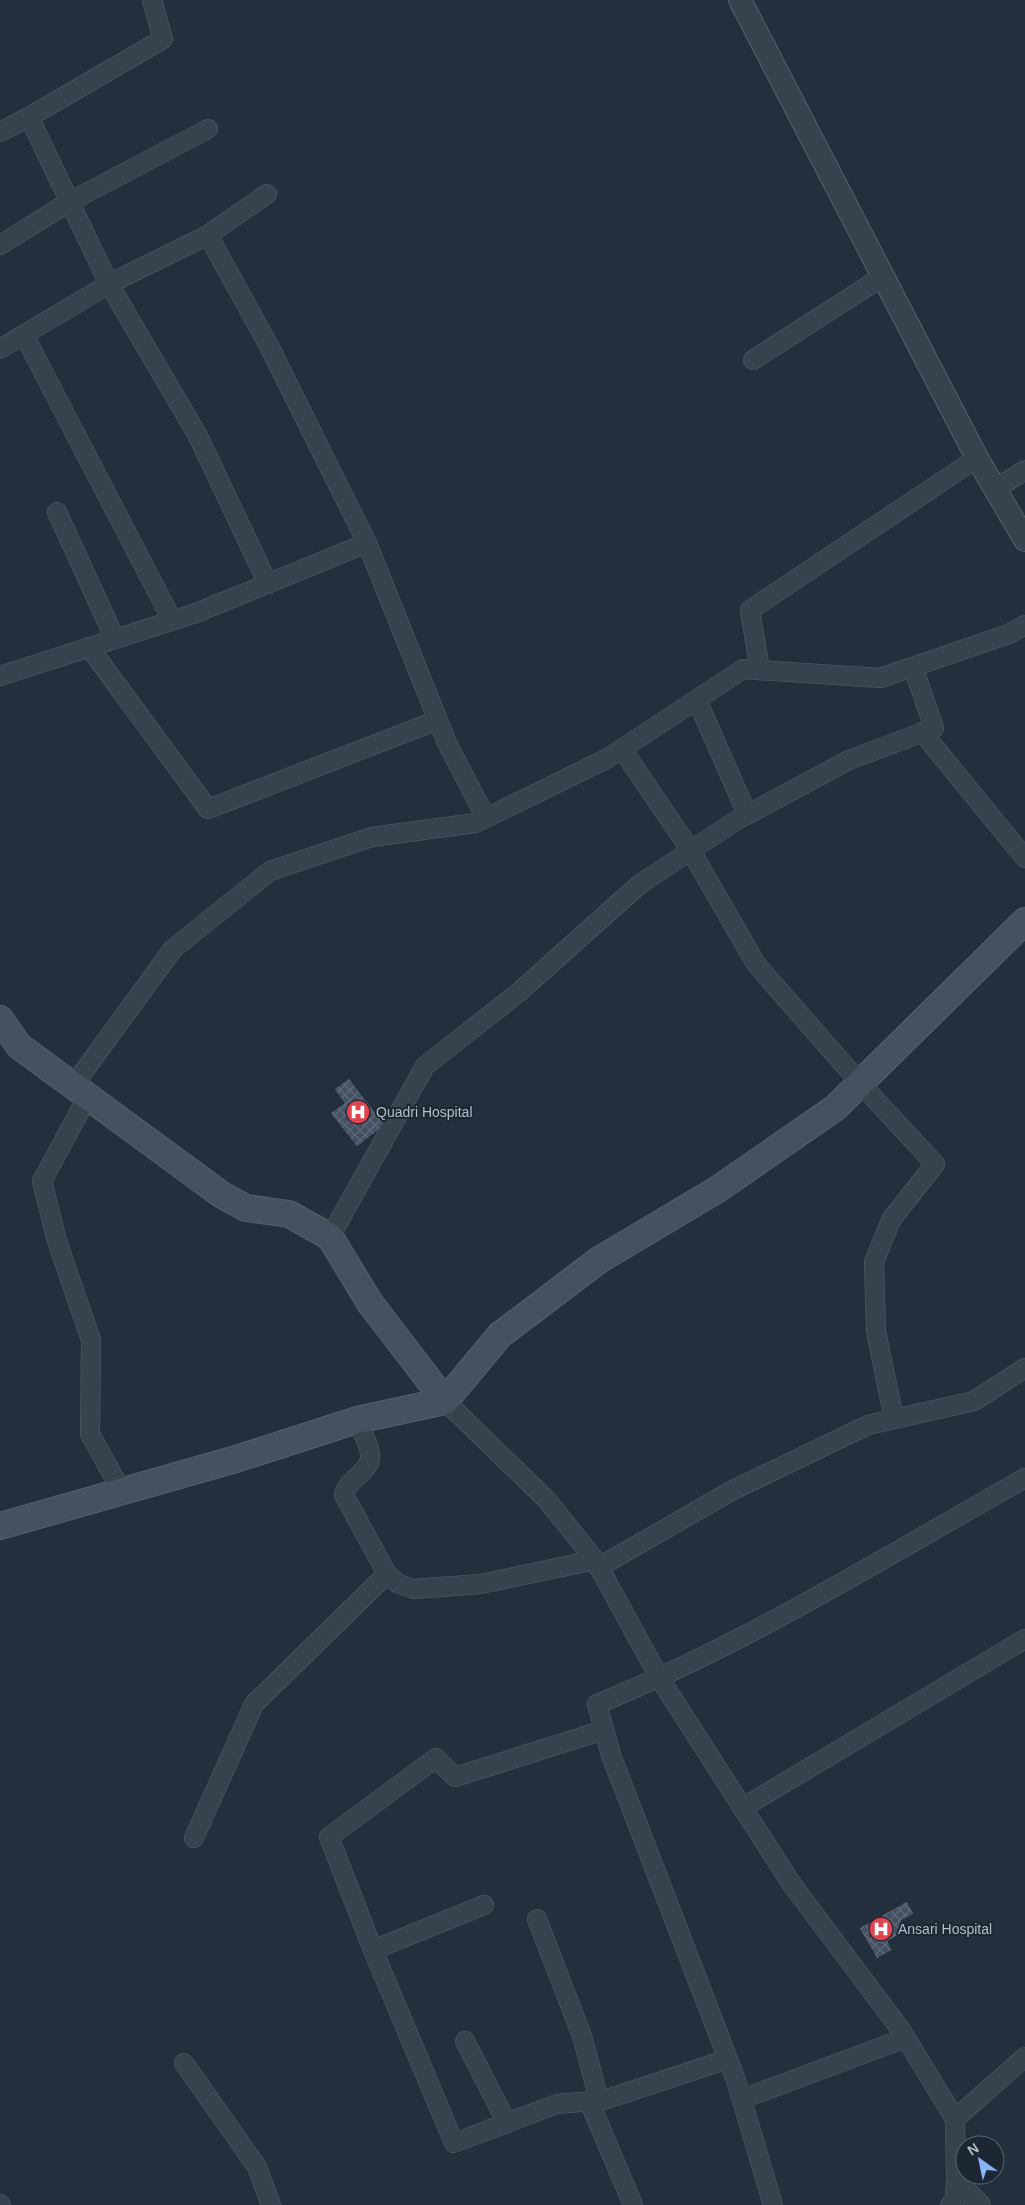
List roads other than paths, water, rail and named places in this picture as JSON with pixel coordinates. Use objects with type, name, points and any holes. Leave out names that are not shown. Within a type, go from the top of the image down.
[{"type":"main road","points":[[2,1521],[122,1492],[236,1459],[357,1420],[446,1401],[500,1335],[599,1260],[718,1189],[835,1108],[1025,921]]},
{"type":"main road","points":[[0,1019],[19,1046],[222,1195],[246,1208],[289,1214],[330,1237],[370,1303],[446,1401]]},
{"type":"street","points":[[0,132],[163,39],[152,0]]},
{"type":"street","points":[[740,0],[977,458],[1025,540]]},
{"type":"street","points":[[29,116],[109,284],[198,436],[268,584]]},
{"type":"street","points":[[0,244],[70,202],[208,129]]},
{"type":"street","points":[[0,348],[109,284],[208,235],[267,194]]},
{"type":"street","points":[[208,235],[269,346],[367,543],[451,753],[486,818]]},
{"type":"street","points":[[753,360],[882,277]]},
{"type":"street","points":[[24,334],[172,620]]},
{"type":"street","points":[[760,670],[750,610],[977,458]]},
{"type":"street","points":[[996,488],[1025,470]]},
{"type":"street","points":[[57,512],[115,639]]},
{"type":"street","points":[[0,676],[172,620],[268,584],[367,543]]},
{"type":"street","points":[[122,1492],[90,1434],[91,1340],[57,1241],[42,1180],[81,1091],[173,949],[270,871],[372,837],[475,823],[622,749],[743,669],[880,678],[1008,634],[1025,625]]},
{"type":"street","points":[[89,648],[208,809],[438,720]]},
{"type":"street","points":[[330,1237],[425,1066],[518,993],[640,884],[747,814],[849,760],[934,728],[913,667]]},
{"type":"street","points":[[697,700],[747,814]]},
{"type":"street","points":[[922,732],[1025,858]]},
{"type":"street","points":[[622,749],[691,851],[756,964],[860,1083],[935,1164],[891,1220],[874,1262],[876,1331],[894,1419]]},
{"type":"street","points":[[357,1420],[370,1453],[370,1461],[345,1487],[344,1495],[387,1574],[396,1583],[413,1589],[481,1584],[597,1564],[733,1490],[868,1425],[974,1401],[1025,1368]]},
{"type":"street","points":[[446,1401],[546,1499],[597,1564],[660,1679],[742,1808],[791,1883],[906,2038],[954,2119],[955,2148]]},
{"type":"street","points":[[772,2205],[742,2099],[611,1755],[597,1704],[660,1679],[804,1603],[1024,1479]]},
{"type":"street","points":[[194,1838],[254,1704],[387,1574]]},
{"type":"street","points":[[742,1808],[1025,1639]]},
{"type":"street","points":[[604,1730],[455,1777],[436,1758],[329,1837],[373,1950],[454,2143],[557,2104],[594,2100],[728,2059]]},
{"type":"street","points":[[373,1950],[484,1905]]},
{"type":"street","points":[[537,1919],[582,2036],[594,2100],[633,2205]]},
{"type":"street","points":[[742,2099],[906,2038]]},
{"type":"street","points":[[465,2041],[507,2123]]},
{"type":"street","points":[[954,2119],[1025,2058]]},
{"type":"street","points":[[184,2063],[257,2168],[271,2205]]},
{"type":"street","points":[[950,2205],[955,2202],[956,2185]]},
{"type":"street","points":[[962,2185],[981,2205]]},
{"type":"place","name":"Quadri Hospital","points":[[358,1112]]},
{"type":"place","name":"Ansari Hospital","points":[[881,1929]]}]
